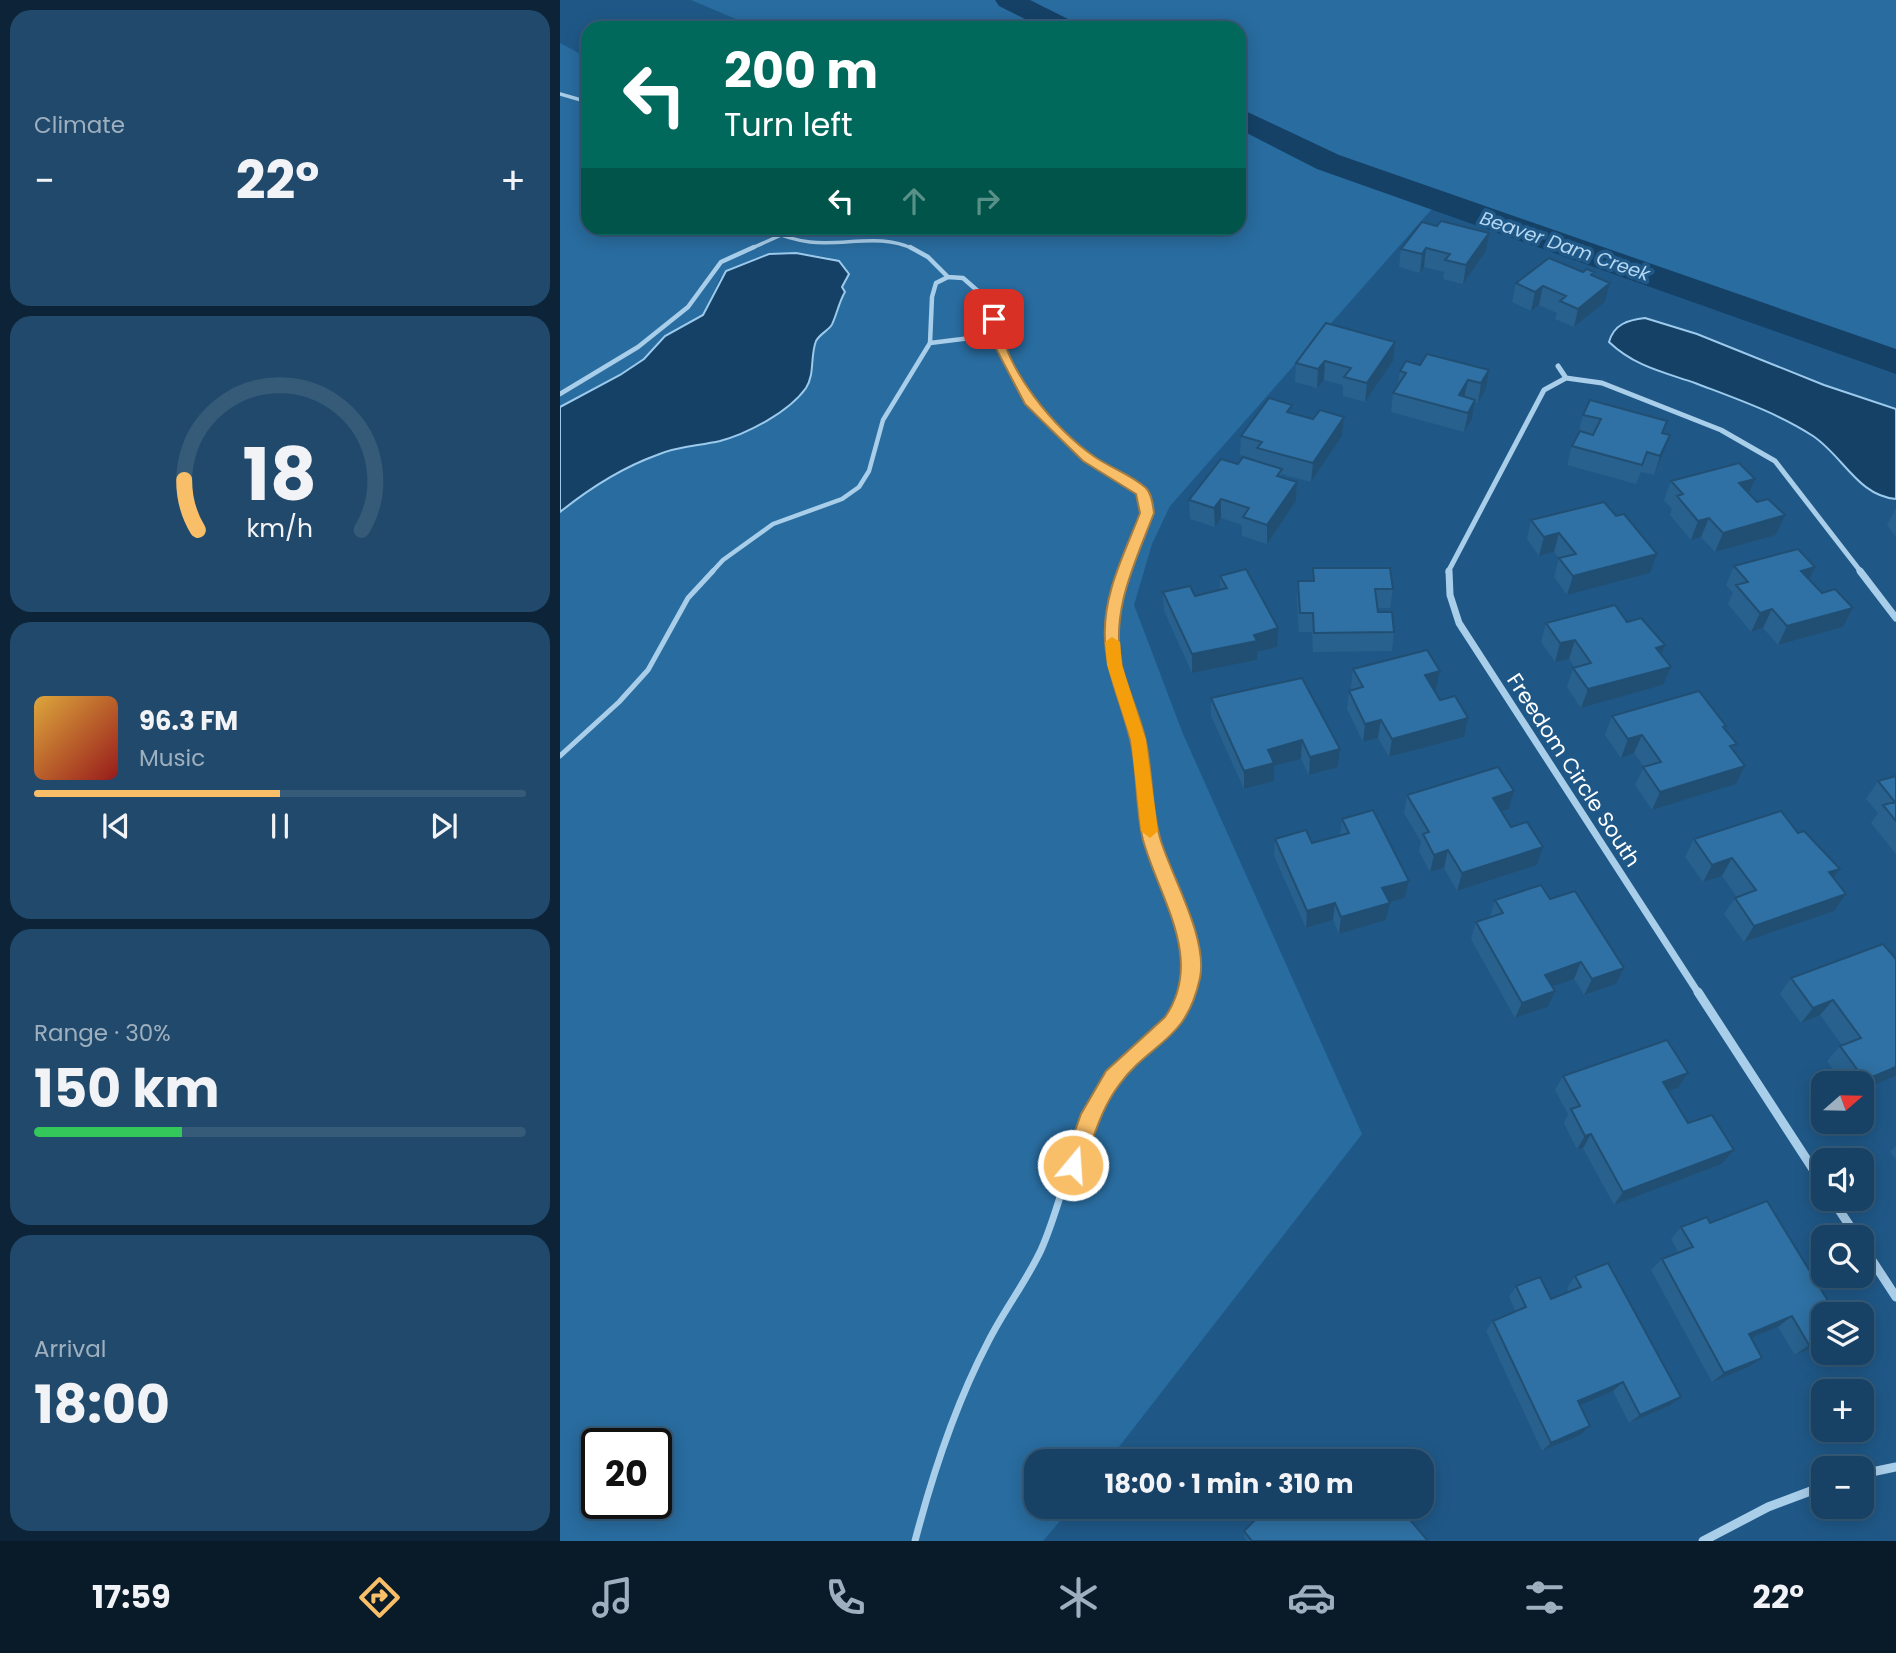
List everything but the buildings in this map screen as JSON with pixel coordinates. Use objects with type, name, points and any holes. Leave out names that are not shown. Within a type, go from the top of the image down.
[{"type":"street","points":[[1558,366],[1566,378],[1602,383],[1721,430],[1760,450],[1785,471],[1896,618]]},
{"type":"street","name":"Freedom Circle South","points":[[1566,378],[1552,383],[1544,390],[1449,567],[1447,583],[1450,602],[1458,623],[1811,1166]]},
{"type":"street","points":[[1874,1263],[1896,1297]]},
{"type":"street","points":[[1874,1472],[1896,1467]]},
{"type":"street","points":[[1703,1541],[1768,1507],[1811,1491]]},
{"type":"lane","points":[[560,94],[581,100]]},
{"type":"lane","points":[[560,394],[607,368],[674,319],[696,298],[712,271],[721,262],[779,236],[822,243],[901,242],[926,253],[948,277]]},
{"type":"lane","points":[[560,756],[643,677],[688,598],[723,560],[773,524],[831,504],[859,487],[869,471],[883,420],[930,343],[934,289],[939,280],[948,277],[963,278],[983,293],[992,310],[995,335],[1029,401],[1087,458],[1142,492],[1147,503],[1147,513],[1113,600],[1113,652],[1138,740],[1151,839],[1181,917],[1190,952],[1191,975],[1187,995],[1172,1023],[1113,1077],[1087,1121],[1058,1209],[1040,1252],[1000,1318],[954,1415],[915,1541]]},
{"type":"lane","points":[[930,343],[995,335]]},
{"type":"shaded area","points":[[691,0],[1896,0],[1896,351],[1445,194],[1170,506],[1152,544],[1134,605],[1183,734],[1362,1134],[1117,1449],[1024,1449],[1024,1519],[1062,1519],[1043,1541],[560,1541],[560,512],[608,478],[644,459],[682,447],[701,445],[812,374],[811,360],[817,340],[833,324],[835,308],[845,292],[842,287],[849,274],[827,257],[796,253],[720,278],[703,315],[665,336],[644,359],[620,375],[560,407],[560,43],[581,54],[581,235],[1246,235],[1246,21],[740,21]]},
{"type":"shaded area","points":[[796,253],[839,261],[849,274],[842,287],[845,292],[833,323],[816,341],[809,383],[799,397],[767,421],[742,433],[720,441],[672,450],[618,472],[560,512],[560,407],[620,375],[644,359],[665,336],[703,315],[726,271],[769,254]]},
{"type":"shaded area","points":[[1645,318],[1697,334],[1824,385],[1896,409],[1896,499],[1871,491],[1824,444],[1799,428],[1740,400],[1639,363],[1609,342],[1618,327]]},
{"type":"waterway","name":"Beaver Dam Creek","points":[[1009,0],[1050,21]]},
{"type":"waterway","name":"Beaver Dam Creek","points":[[1246,121],[1328,162],[1896,362]]},
{"type":"slow traffic","points":[[1112,642],[1115,665],[1138,740],[1150,831]]},
{"type":"route","points":[[994,319],[995,335],[1029,401],[1087,458],[1142,492],[1147,503],[1143,525],[1130,551],[1113,600],[1112,639],[1115,665],[1138,740],[1151,839],[1181,917],[1190,952],[1191,975],[1181,1010],[1153,1042],[1113,1077],[1087,1121],[1073,1165]]}]
